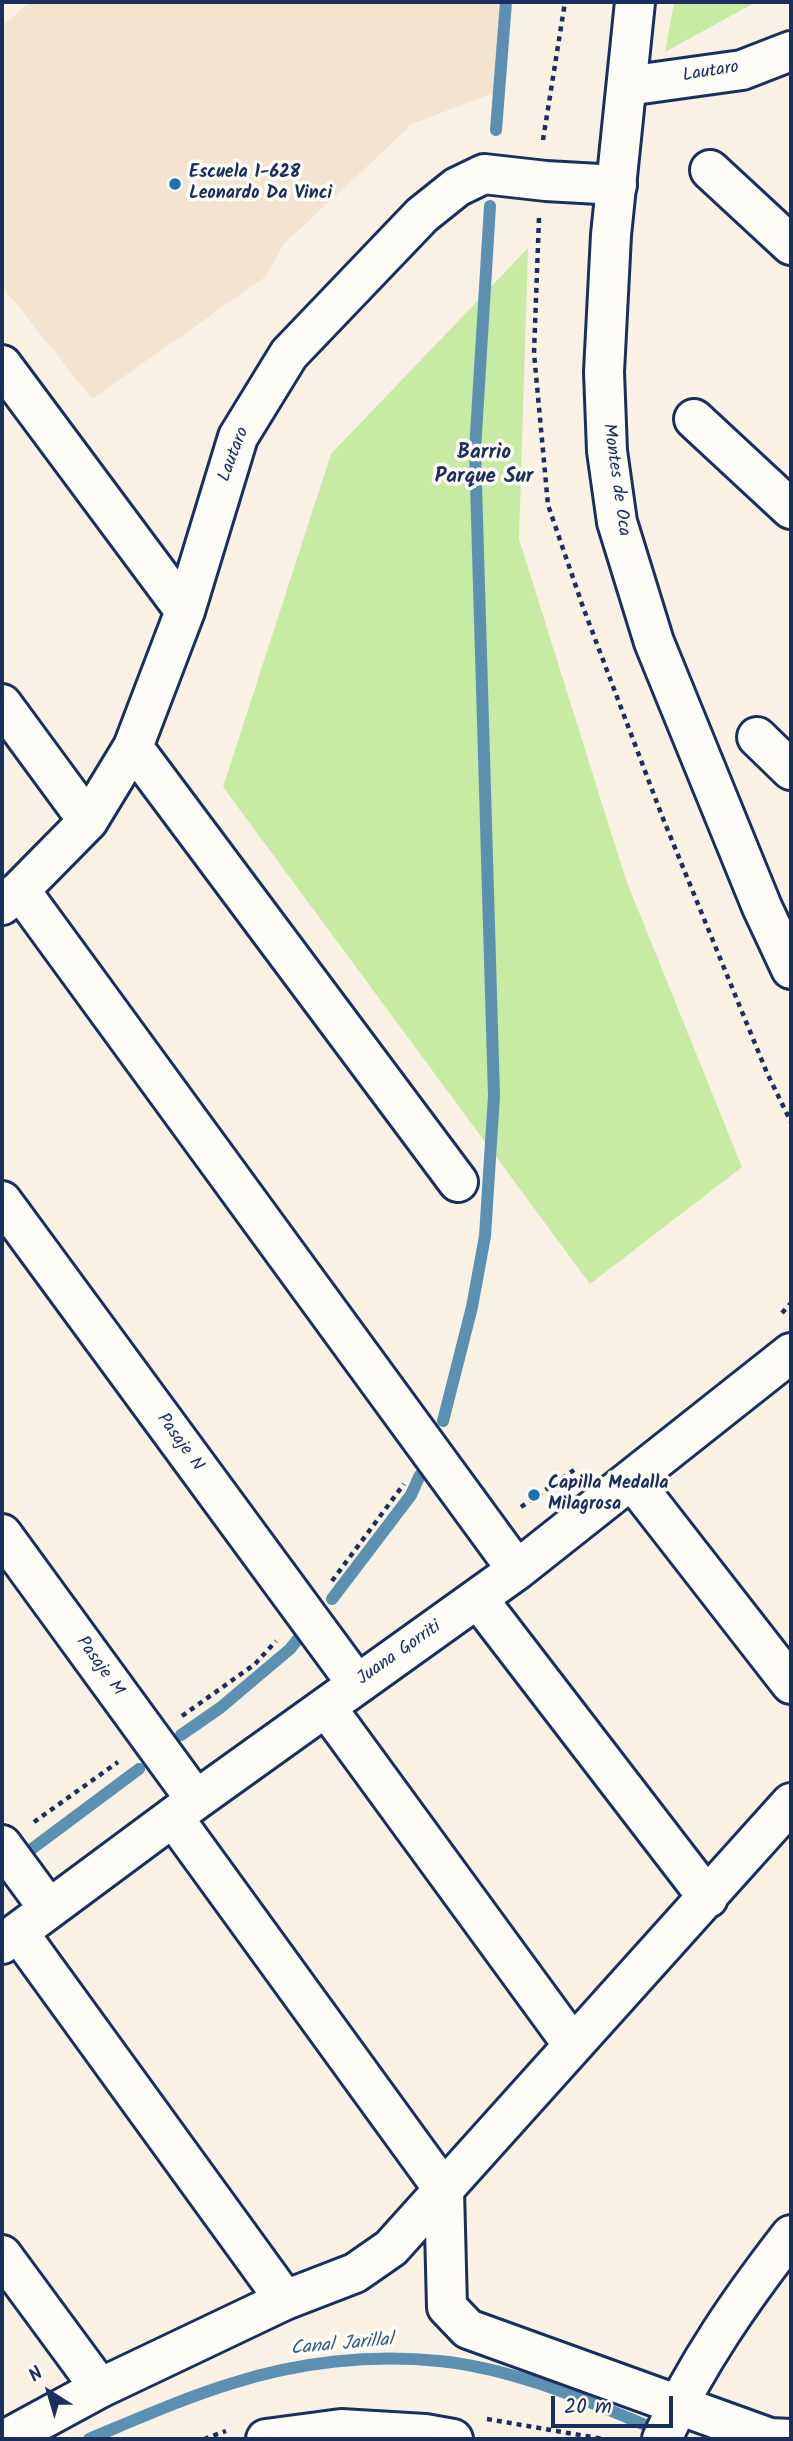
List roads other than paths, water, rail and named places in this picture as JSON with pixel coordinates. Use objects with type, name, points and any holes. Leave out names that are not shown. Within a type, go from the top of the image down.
[{"type":"street","name":"Montes de Oca","points":[[635,2],[611,235],[604,372],[607,451],[617,522],[654,642],[762,907],[791,969]]},
{"type":"street","name":"Lautaro","points":[[627,86],[742,70],[791,51]]},
{"type":"street","points":[[710,170],[791,246]]},
{"type":"street","name":"Lautaro","points":[[11,898],[88,821],[133,747],[185,611],[238,437],[289,354],[422,215],[457,187],[485,174],[617,185]]},
{"type":"street","points":[[2,365],[185,611]]},
{"type":"street","points":[[694,419],[791,509]]},
{"type":"street","points":[[2,704],[88,821]]},
{"type":"street","points":[[757,737],[791,770]]},
{"type":"street","points":[[133,747],[458,1182]]},
{"type":"street","points":[[11,898],[430,1450],[517,1570]]},
{"type":"street","name":"Pasaje N","points":[[2,1201],[357,1684]]},
{"type":"street","name":"Juana Gorriti","points":[[10,1938],[184,1809],[517,1570],[791,1353]]},
{"type":"street","points":[[632,1480],[791,1684]]},
{"type":"street","name":"Pasaje M","points":[[2,1534],[151,1738],[184,1809],[444,2190]]},
{"type":"street","points":[[478,1599],[708,1898]]},
{"type":"street","points":[[326,1707],[573,2045]]},
{"type":"street","points":[[6,2439],[100,2388],[285,2300],[355,2273],[391,2248],[791,1803]]},
{"type":"street","points":[[2,1845],[49,1909]]},
{"type":"street","points":[[10,1938],[285,2300]]},
{"type":"street","points":[[444,2190],[447,2307],[468,2329],[769,2438],[791,2439]]},
{"type":"street","points":[[663,2439],[677,2405],[744,2295],[791,2235]]},
{"type":"street","points":[[2,2255],[100,2388]]},
{"type":"street","points":[[265,2439],[341,2429],[425,2434],[453,2439]]},
{"type":"waterway","name":"Canal Jarillal","points":[[496,130],[506,2]]},
{"type":"waterway","points":[[443,1421],[472,1307],[485,1236],[494,1096],[475,450],[490,206]]},
{"type":"waterway","points":[[332,1599],[411,1495],[420,1475]]},
{"type":"waterway","points":[[181,1735],[220,1708],[290,1649],[298,1639]]},
{"type":"waterway","points":[[33,1848],[139,1769]]},
{"type":"waterway","name":"Canal Jarillal","points":[[89,2439],[233,2383],[309,2365],[361,2359],[439,2361],[492,2370],[569,2394],[643,2424]]},
{"type":"place","name":"Escuela 1-628 Leonardo Da Vinci","points":[[175,184]]},
{"type":"place","name":"Capilla Medalla Milagrosa","points":[[534,1495]]},
{"type":"district","name":"Barrio Parque Sur","points":[[484,466]]}]
